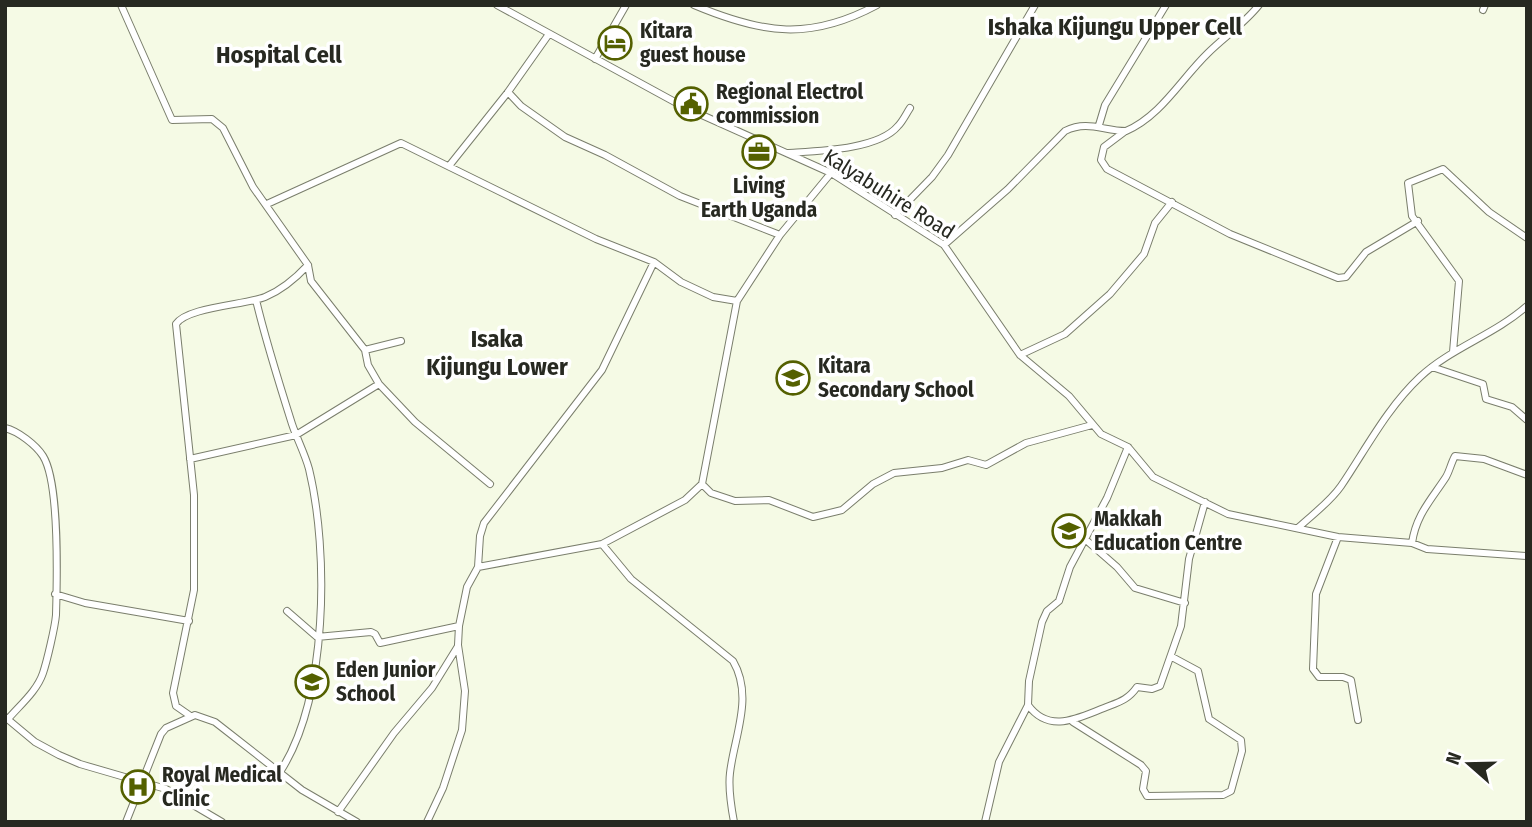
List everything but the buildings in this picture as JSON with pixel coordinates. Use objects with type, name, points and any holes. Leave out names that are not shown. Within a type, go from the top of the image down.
[{"type":"street","points":[[121,5],[172,120],[212,119],[223,128],[253,187],[308,265],[311,281],[365,350],[368,365],[379,384],[415,422],[490,484]]},
{"type":"street","name":"Kalyabuhire Road","points":[[497,5],[684,107],[831,173],[944,245],[1020,355],[1069,396],[1101,434],[1128,447]]},
{"type":"street","points":[[595,59],[626,5]]},
{"type":"street","points":[[694,5],[735,20],[790,32],[811,30],[850,20],[877,5]]},
{"type":"street","points":[[895,215],[932,177],[948,155],[1035,5]]},
{"type":"street","points":[[1099,125],[1105,105],[1166,5]]},
{"type":"street","points":[[1259,5],[1209,52],[1157,109],[1104,147],[1102,165],[1255,246],[1343,279],[1366,252],[1418,221]]},
{"type":"street","points":[[449,166],[508,92],[549,34]]},
{"type":"street","points":[[508,92],[521,106],[565,137],[605,155],[680,196],[779,235]]},
{"type":"street","points":[[785,153],[832,149],[873,141],[897,128],[910,108]]},
{"type":"street","points":[[944,245],[1008,189],[1065,131],[1077,125],[1099,125],[1126,131]]},
{"type":"street","points":[[267,204],[397,143],[596,239],[654,261],[681,282],[713,297],[737,301]]},
{"type":"street","points":[[1453,352],[1459,281],[1412,216],[1408,183],[1443,169],[1489,212],[1527,239]]},
{"type":"street","points":[[478,567],[602,544],[685,500],[702,484],[737,301],[779,235],[831,173]]},
{"type":"street","points":[[1020,355],[1065,334],[1110,294],[1144,254],[1155,223],[1172,202]]},
{"type":"street","points":[[427,822],[443,788],[462,730],[466,691],[458,645],[459,626],[467,587],[478,567],[480,536],[484,523],[598,377],[654,261]]},
{"type":"street","points":[[308,265],[292,282],[256,300],[189,315],[176,324],[194,495],[194,590],[173,693],[176,706],[190,715],[205,716],[215,722],[280,772],[357,822]]},
{"type":"street","points":[[256,300],[296,435],[308,466],[322,548],[317,637],[307,710],[300,736],[280,772]]},
{"type":"street","points":[[1299,527],[1340,487],[1396,404],[1432,367],[1453,352],[1504,324],[1527,306]]},
{"type":"street","points":[[365,350],[401,341]]},
{"type":"street","points":[[1432,367],[1483,384],[1486,399],[1511,407],[1527,420]]},
{"type":"street","points":[[190,459],[296,435],[379,384]]},
{"type":"street","points":[[702,484],[711,493],[735,501],[769,500],[813,517],[842,510],[873,484],[894,473],[942,468],[968,460],[986,465],[1026,443],[1092,425]]},
{"type":"street","points":[[5,428],[18,432],[43,456],[52,492],[56,535],[56,618],[43,672],[36,687],[7,718],[60,755],[80,764],[166,789],[222,822]]},
{"type":"street","points":[[985,822],[999,762],[1028,705],[1028,681],[1037,635],[1047,611],[1059,601],[1070,567],[1086,540],[1128,447],[1153,477],[1228,514],[1338,537],[1412,543],[1427,549],[1527,556]]},
{"type":"street","points":[[1412,543],[1415,525],[1423,508],[1446,477],[1455,456],[1485,459],[1527,475]]},
{"type":"street","points":[[1028,705],[1036,716],[1058,723],[1073,722],[1127,699],[1137,687],[1158,688],[1172,657],[1185,603],[1189,559],[1205,502]]},
{"type":"street","points":[[1338,537],[1315,594],[1313,669],[1320,677],[1351,680],[1358,720]]},
{"type":"street","points":[[1086,540],[1117,567],[1128,584],[1185,603]]},
{"type":"street","points":[[602,544],[631,579],[733,661],[739,671],[741,729],[730,773],[734,822]]},
{"type":"street","points":[[55,594],[103,606],[189,621]]},
{"type":"street","points":[[287,611],[317,637],[371,632],[376,634],[380,643],[459,626]]},
{"type":"street","points":[[338,812],[394,733],[432,688],[458,645]]},
{"type":"street","points":[[1073,722],[1141,765],[1146,771],[1143,789],[1147,796],[1227,794],[1235,782],[1241,740],[1209,719],[1198,671],[1172,657]]},
{"type":"street","points":[[126,822],[161,734],[190,715]]},
{"type":"place","name":"Kitara guest house","points":[[615,43]]},
{"type":"place","name":"Regional Electrol commission","points":[[691,104]]},
{"type":"place","name":"Living Earth Uganda","points":[[759,152]]},
{"type":"place","name":"Kitara Secondary School","points":[[793,378]]},
{"type":"place","name":"Makkah Education Centre","points":[[1069,531]]},
{"type":"place","name":"Eden Junior School","points":[[312,682]]},
{"type":"place","name":"Royal Medical Clinic","points":[[138,787]]},
{"type":"district","name":"Ishaka Kijungu Upper Cell","points":[[1115,27]]},
{"type":"district","name":"Hospital Cell","points":[[279,55]]},
{"type":"district","name":"Isaka Kijungu Lower","points":[[497,353]]}]
